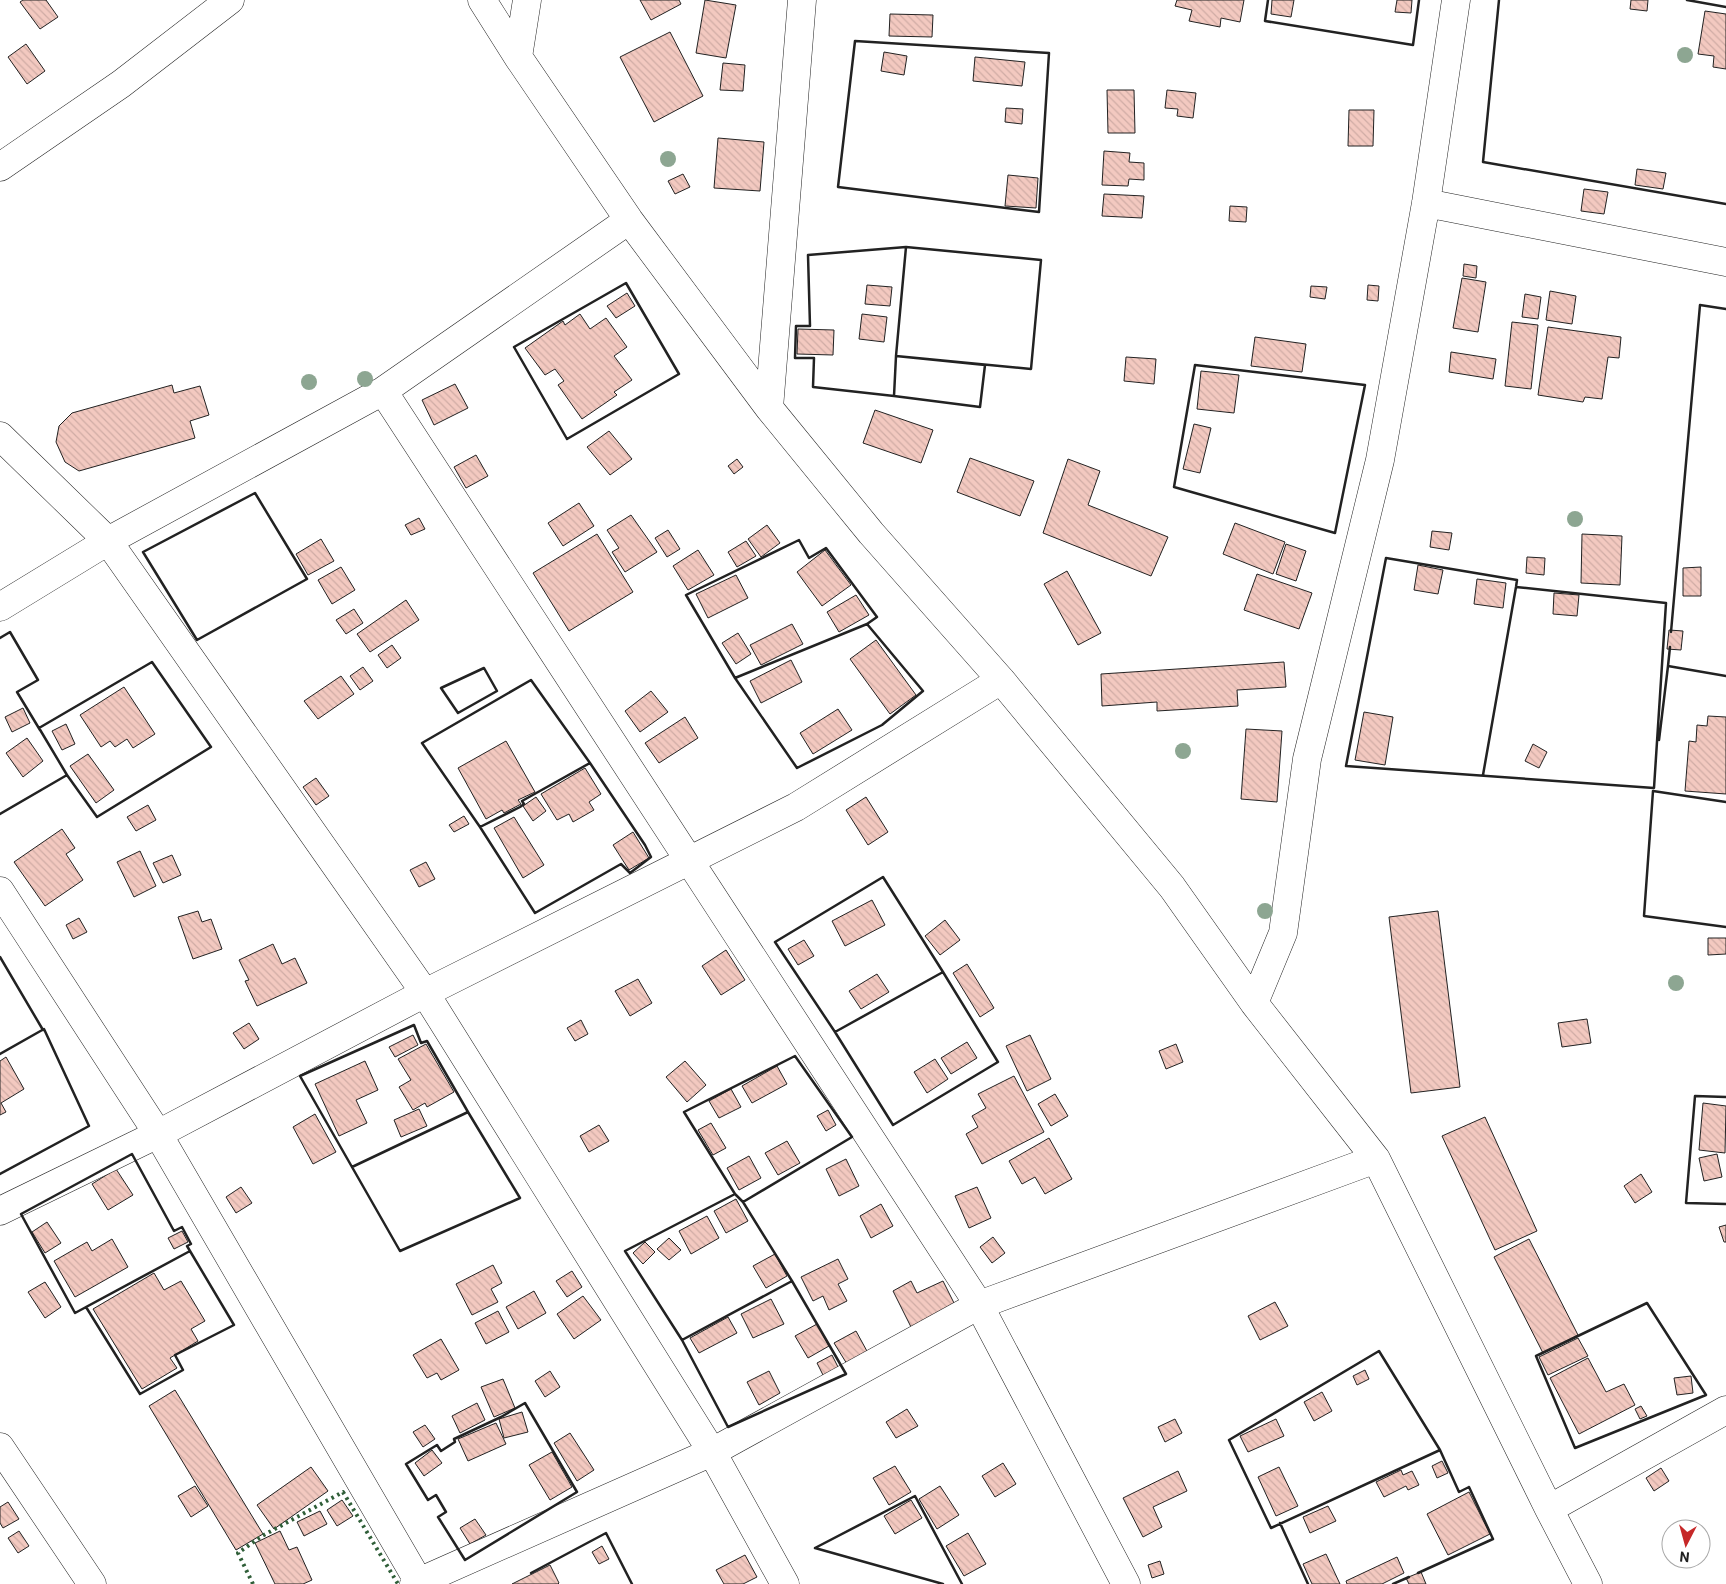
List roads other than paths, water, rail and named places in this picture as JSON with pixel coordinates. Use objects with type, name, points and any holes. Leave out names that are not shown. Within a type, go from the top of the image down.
[{"type":"street","points":[[0,167],[121,84],[230,0]]},
{"type":"street","points":[[482,0],[518,57],[629,220],[769,408],[871,533],[1001,680],[1172,887],[1254,1003],[1376,1159],[1588,1584]]},
{"type":"street","points":[[518,57],[527,0]]},
{"type":"street","points":[[769,408],[802,0]]},
{"type":"street","points":[[1254,1003],[1284,933],[1307,759],[1380,460],[1426,203],[1456,0]]},
{"type":"street","points":[[1426,203],[1726,262]]},
{"type":"street","points":[[0,607],[108,540],[384,391],[629,220]]},
{"type":"street","points":[[384,391],[979,1305],[1126,1584]]},
{"type":"street","points":[[0,436],[108,540],[425,993],[712,1452],[785,1584]]},
{"type":"street","points":[[0,1211],[158,1134],[425,993],[690,862],[796,807],[1001,680]]},
{"type":"street","points":[[0,891],[158,1134],[418,1583],[712,1452],[979,1305],[1376,1159]]},
{"type":"street","points":[[1549,1509],[1726,1410]]},
{"type":"street","points":[[0,1447],[92,1584]]}]
